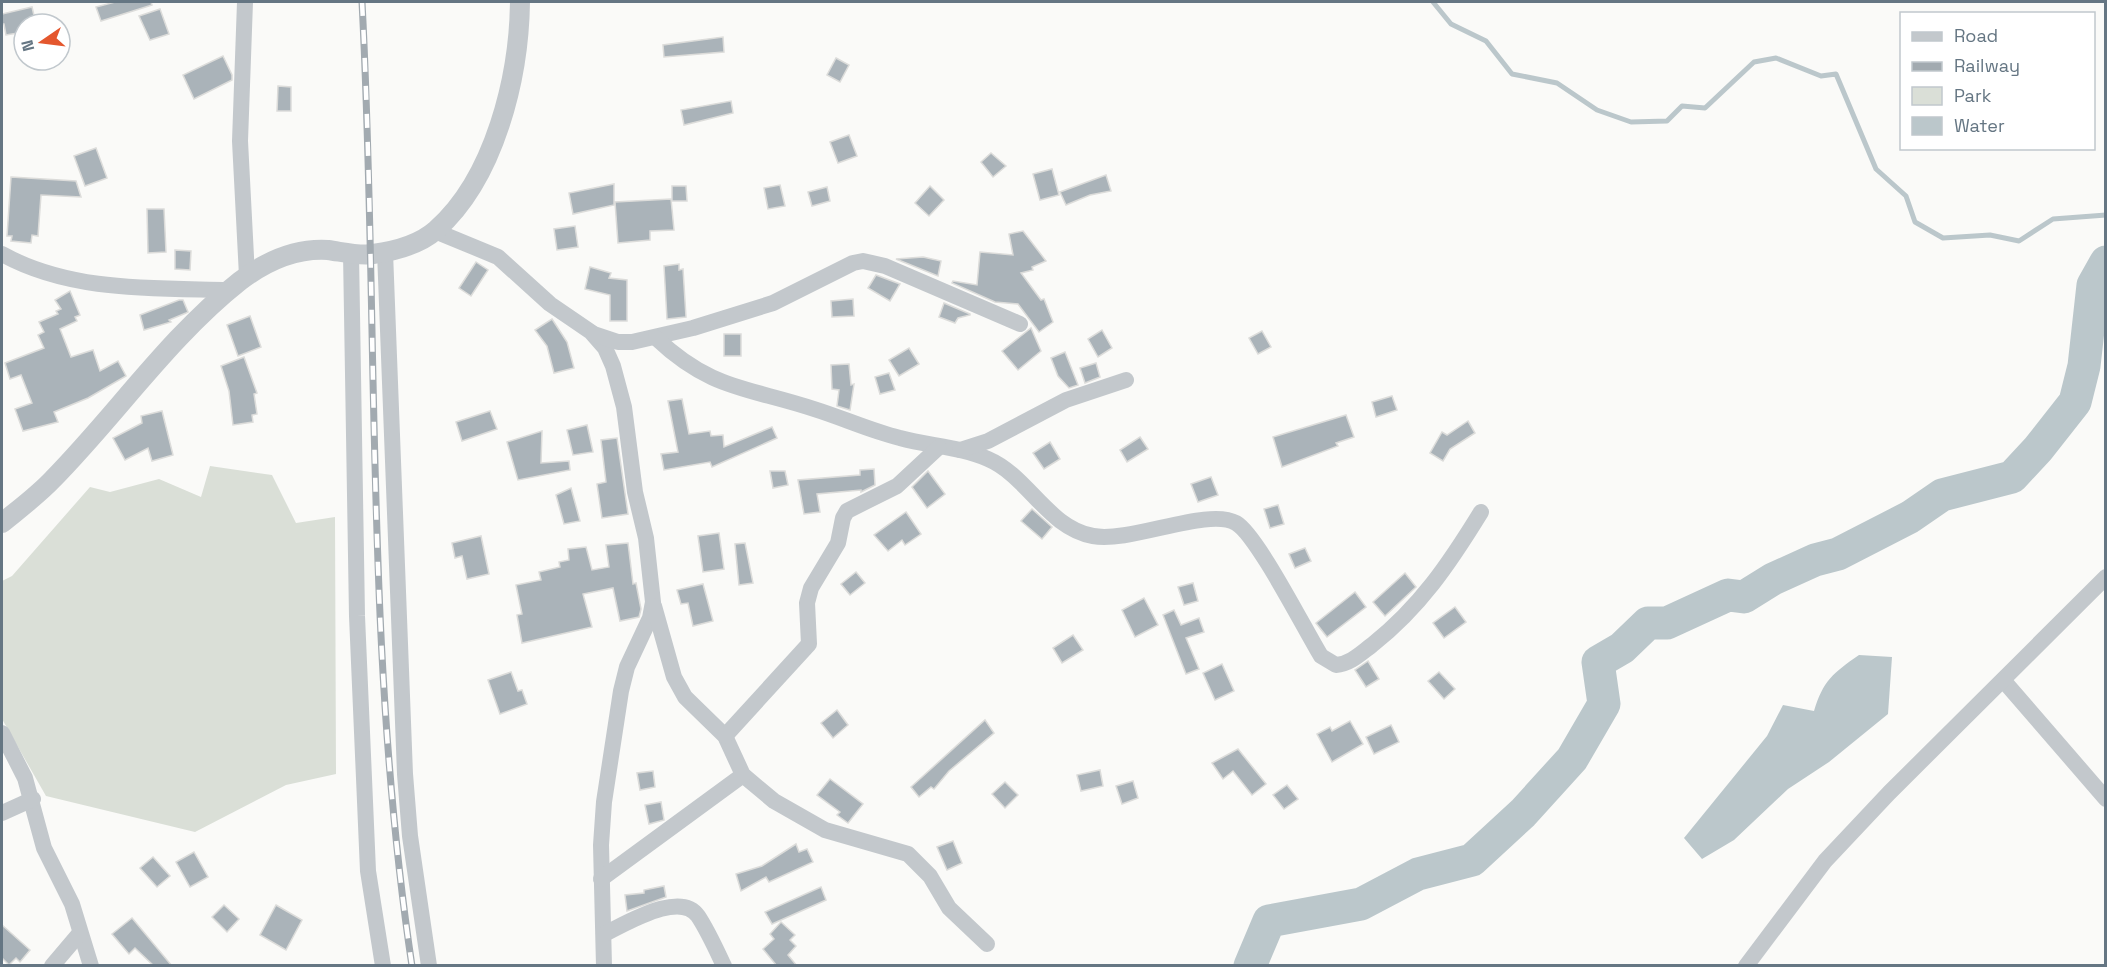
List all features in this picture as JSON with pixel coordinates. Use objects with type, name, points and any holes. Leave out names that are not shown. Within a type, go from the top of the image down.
[{"type":"street","points":[[245,2],[240,141],[247,276]]},
{"type":"street","points":[[2,523],[52,481],[195,322],[247,276],[295,252],[326,250],[351,253],[385,252],[404,248],[435,231],[460,202],[489,156],[514,69],[520,2]]},
{"type":"street","points":[[435,231],[498,257],[550,304],[591,332],[618,342],[656,338],[773,303],[853,263],[863,261],[885,266],[1020,324]]},
{"type":"street","points":[[385,252],[405,774],[412,847],[429,966]]},
{"type":"street","points":[[351,253],[357,616],[362,743],[368,871],[383,966]]},
{"type":"street","points":[[2,254],[21,265],[66,278],[133,288],[229,290]]},
{"type":"street","points":[[591,332],[605,348],[620,387],[654,602],[665,652],[685,697],[725,736],[743,775],[774,801],[825,830],[909,854],[930,876],[949,908],[987,944]]},
{"type":"street","points":[[656,338],[677,358],[716,381],[812,408],[899,438],[976,454],[1000,464],[1062,522],[1092,536],[1126,536],[1208,520],[1235,522],[1246,530],[1260,550],[1321,656],[1336,665],[1352,660],[1395,627],[1431,589],[1480,512]]},
{"type":"street","points":[[959,451],[988,441],[1066,400],[1126,380]]},
{"type":"street","points":[[725,736],[809,644],[807,603],[810,588],[838,543],[843,518],[847,511],[897,486],[939,447]]},
{"type":"street","points":[[1746,966],[1825,861],[2106,576]]},
{"type":"street","points":[[604,966],[601,879],[604,802],[621,691],[627,667],[650,618],[654,602]]},
{"type":"street","points":[[2002,680],[2106,799]]},
{"type":"street","points":[[2,733],[25,778],[33,799],[44,848],[72,904],[91,966]]},
{"type":"street","points":[[601,879],[743,775]]},
{"type":"street","points":[[2,813],[33,799]]},
{"type":"street","points":[[604,934],[665,907],[684,906],[698,916],[724,966]]},
{"type":"street","points":[[52,966],[80,933]]},
{"type":"green space","points":[[210,466],[272,475],[296,523],[335,517],[336,774],[286,785],[195,832],[46,796],[2,719],[2,581],[12,576],[90,487],[110,492],[159,479],[201,497]]},
{"type":"water","points":[[1859,655],[1892,657],[1888,714],[1829,762],[1788,789],[1734,840],[1702,859],[1684,838],[1767,736],[1783,705],[1814,711],[1821,692],[1830,678]]},
{"type":"building","points":[[115,2],[151,2],[152,5],[101,21],[96,7]]},
{"type":"building","points":[[32,7],[33,12],[12,12],[12,34],[6,35],[4,24],[2,24],[2,14]]},
{"type":"building","points":[[160,9],[169,34],[150,40],[139,16]]},
{"type":"building","points":[[723,37],[724,52],[664,57],[663,45]]},
{"type":"building","points":[[223,56],[232,80],[194,99],[183,75]]},
{"type":"building","points":[[836,58],[849,65],[840,82],[827,75]]},
{"type":"building","points":[[278,86],[291,87],[291,111],[277,111]]},
{"type":"building","points":[[731,101],[733,113],[684,125],[681,110]]},
{"type":"building","points":[[849,135],[857,156],[838,163],[830,142]]},
{"type":"building","points":[[96,148],[107,178],[85,186],[74,156]]},
{"type":"building","points":[[991,153],[1006,166],[993,177],[981,162]]},
{"type":"building","points":[[1052,169],[1059,195],[1040,200],[1033,174]]},
{"type":"building","points":[[1106,175],[1111,191],[1090,195],[1066,205],[1060,192]]},
{"type":"building","points":[[11,177],[76,181],[81,197],[41,195],[38,236],[32,235],[31,243],[11,241],[12,236],[7,236]]},
{"type":"building","points":[[614,184],[614,205],[573,214],[569,193]]},
{"type":"building","points":[[780,185],[785,206],[768,209],[764,188]]},
{"type":"building","points":[[672,186],[686,186],[687,201],[672,201]]},
{"type":"building","points":[[930,186],[944,200],[929,216],[915,203]]},
{"type":"building","points":[[827,187],[830,201],[812,206],[808,192]]},
{"type":"building","points":[[671,199],[674,230],[650,231],[650,240],[618,243],[615,202]]},
{"type":"building","points":[[147,209],[164,209],[166,252],[148,253]]},
{"type":"building","points":[[575,226],[578,247],[557,250],[554,229]]},
{"type":"building","points":[[1023,231],[1046,261],[1032,267],[1033,270],[1021,273],[1041,300],[1044,299],[1053,322],[1039,332],[1018,304],[995,302],[952,283],[953,281],[977,285],[980,252],[1013,255],[1009,234]]},
{"type":"building","points":[[175,250],[191,251],[190,270],[175,269]]},
{"type":"building","points":[[923,257],[941,261],[938,276],[896,259]]},
{"type":"building","points":[[476,262],[488,270],[471,296],[459,288]]},
{"type":"building","points":[[679,264],[679,270],[683,269],[686,317],[667,319],[664,266]]},
{"type":"building","points":[[590,267],[611,273],[609,278],[627,280],[627,321],[610,321],[610,295],[585,289]]},
{"type":"building","points":[[876,275],[900,284],[890,301],[868,288]]},
{"type":"building","points":[[70,291],[80,315],[75,317],[77,321],[60,329],[71,357],[93,350],[100,371],[118,361],[126,376],[88,398],[54,412],[58,422],[23,431],[15,409],[32,403],[21,375],[10,379],[5,363],[44,348],[38,335],[44,332],[39,322],[58,314],[56,311],[61,309],[55,300]]},
{"type":"building","points":[[853,299],[854,316],[832,317],[831,301]]},
{"type":"building","points":[[183,300],[188,312],[169,320],[171,322],[144,330],[140,315]]},
{"type":"building","points":[[944,303],[970,315],[958,318],[955,323],[939,317]]},
{"type":"building","points":[[250,316],[261,347],[238,356],[227,325]]},
{"type":"building","points":[[552,319],[567,342],[574,368],[554,373],[547,346],[535,330]]},
{"type":"building","points":[[1031,328],[1041,351],[1018,370],[1002,351]]},
{"type":"building","points":[[1102,330],[1112,348],[1098,357],[1088,339]]},
{"type":"building","points":[[1262,331],[1271,347],[1258,354],[1249,338]]},
{"type":"building","points":[[724,334],[741,334],[741,356],[724,356]]},
{"type":"building","points":[[909,348],[919,364],[899,376],[889,360]]},
{"type":"building","points":[[1065,352],[1078,385],[1069,388],[1058,376],[1051,358]]},
{"type":"building","points":[[244,357],[257,393],[254,394],[257,414],[252,415],[253,422],[233,425],[229,391],[221,366]]},
{"type":"building","points":[[1096,363],[1100,377],[1085,383],[1080,368]]},
{"type":"building","points":[[849,364],[851,385],[854,384],[850,410],[837,406],[839,390],[832,389],[831,365]]},
{"type":"building","points":[[889,373],[895,390],[880,394],[875,377]]},
{"type":"building","points":[[1392,396],[1397,410],[1376,417],[1372,402]]},
{"type":"building","points":[[682,399],[689,434],[710,431],[711,436],[723,435],[724,447],[772,427],[777,438],[712,467],[710,462],[664,470],[661,454],[678,452],[668,401]]},
{"type":"building","points":[[162,411],[173,455],[152,461],[148,448],[125,460],[113,438],[142,423],[141,416]]},
{"type":"building","points":[[490,411],[497,429],[462,441],[456,422]]},
{"type":"building","points":[[1346,415],[1354,437],[1336,443],[1338,446],[1282,467],[1273,437]]},
{"type":"building","points":[[1468,421],[1475,433],[1450,449],[1443,461],[1430,453],[1442,432],[1447,435]]},
{"type":"building","points":[[587,425],[593,452],[573,455],[567,430]]},
{"type":"building","points":[[542,431],[541,463],[569,461],[570,470],[518,480],[507,442]]},
{"type":"building","points":[[1140,437],[1148,449],[1127,462],[1120,450]]},
{"type":"building","points":[[617,438],[628,514],[602,518],[597,484],[606,482],[601,440]]},
{"type":"building","points":[[1050,442],[1060,459],[1044,469],[1033,453]]},
{"type":"building","points":[[874,469],[875,485],[861,492],[861,490],[817,494],[820,512],[804,514],[798,480],[860,475],[860,470]]},
{"type":"building","points":[[770,471],[785,471],[788,485],[773,488]]},
{"type":"building","points":[[928,471],[945,494],[927,508],[912,487]]},
{"type":"building","points":[[1211,477],[1218,495],[1198,502],[1191,484]]},
{"type":"building","points":[[571,488],[580,521],[564,524],[556,495]]},
{"type":"building","points":[[1278,505],[1284,524],[1270,528],[1264,509]]},
{"type":"building","points":[[1032,509],[1052,527],[1042,539],[1021,521]]},
{"type":"building","points":[[906,512],[921,534],[905,545],[902,540],[888,551],[874,535]]},
{"type":"building","points":[[719,533],[724,569],[703,572],[698,536]]},
{"type":"building","points":[[481,536],[489,574],[467,579],[462,556],[455,558],[452,543]]},
{"type":"building","points":[[628,543],[633,584],[636,583],[641,609],[639,617],[620,621],[613,588],[583,594],[592,627],[522,643],[517,615],[522,614],[516,585],[541,580],[539,572],[560,567],[559,562],[569,560],[568,549],[586,547],[592,570],[609,567],[606,545]]},
{"type":"building","points":[[745,543],[753,583],[739,585],[735,544]]},
{"type":"building","points":[[1305,548],[1311,561],[1295,568],[1289,554]]},
{"type":"building","points":[[856,572],[865,583],[850,595],[841,584]]},
{"type":"building","points":[[1405,573],[1416,587],[1385,616],[1373,602]]},
{"type":"building","points":[[1193,583],[1198,601],[1184,605],[1178,587]]},
{"type":"building","points":[[703,584],[713,621],[693,626],[688,603],[681,604],[677,590]]},
{"type":"building","points":[[1355,592],[1366,607],[1327,637],[1316,623]]},
{"type":"building","points":[[1144,598],[1158,625],[1135,637],[1122,610]]},
{"type":"building","points":[[1455,607],[1466,622],[1444,638],[1433,623]]},
{"type":"building","points":[[1174,610],[1181,625],[1199,618],[1204,632],[1186,638],[1199,669],[1186,674],[1163,615]]},
{"type":"building","points":[[1073,635],[1083,650],[1062,663],[1053,648]]},
{"type":"building","points":[[1368,661],[1379,679],[1366,687],[1355,670]]},
{"type":"building","points":[[1222,664],[1234,691],[1215,700],[1203,673]]},
{"type":"building","points":[[511,672],[518,691],[522,690],[527,704],[500,714],[488,680]]},
{"type":"building","points":[[1439,672],[1455,689],[1444,699],[1428,681]]},
{"type":"building","points":[[837,710],[848,725],[833,738],[821,723]]},
{"type":"building","points":[[985,720],[994,733],[949,771],[934,789],[931,787],[919,797],[911,787]]},
{"type":"building","points":[[1350,721],[1363,744],[1332,762],[1317,734],[1330,727],[1332,731]]},
{"type":"building","points":[[1391,725],[1399,742],[1374,754],[1366,737]]},
{"type":"building","points":[[1238,749],[1266,784],[1252,795],[1233,771],[1223,779],[1212,763]]},
{"type":"building","points":[[1100,770],[1103,786],[1081,791],[1077,775]]},
{"type":"building","points":[[653,771],[655,787],[640,790],[637,773]]},
{"type":"building","points":[[830,779],[863,804],[848,823],[837,815],[840,812],[817,795]]},
{"type":"building","points":[[1133,781],[1138,798],[1122,804],[1116,786]]},
{"type":"building","points":[[1005,782],[1018,795],[1005,808],[992,794]]},
{"type":"building","points":[[1287,785],[1298,799],[1284,809],[1273,795]]},
{"type":"building","points":[[661,802],[664,820],[649,824],[645,805]]},
{"type":"building","points":[[953,841],[962,863],[947,870],[937,847]]},
{"type":"building","points":[[796,844],[799,852],[807,849],[813,862],[769,882],[766,877],[741,891],[736,874],[762,866]]},
{"type":"building","points":[[194,852],[208,877],[190,887],[176,862]]},
{"type":"building","points":[[153,857],[170,876],[157,887],[140,868]]},
{"type":"building","points":[[664,886],[666,897],[627,911],[625,895],[644,893],[644,890]]},
{"type":"building","points":[[821,887],[826,900],[772,924],[765,912]]},
{"type":"building","points":[[224,905],[239,919],[227,932],[212,917]]},
{"type":"building","points":[[276,905],[302,920],[286,950],[260,935]]},
{"type":"building","points":[[132,918],[172,966],[154,966],[135,948],[129,954],[112,934]]},
{"type":"building","points":[[781,922],[795,935],[790,940],[796,946],[788,955],[797,966],[777,966],[763,949],[774,939],[770,934]]},
{"type":"building","points":[[2,925],[30,950],[20,962],[16,958],[9,965],[2,958]]},
{"type":"waterway","points":[[1433,2],[1451,24],[1486,41],[1512,74],[1557,83],[1597,110],[1631,122],[1667,121],[1682,106],[1705,108],[1754,62],[1776,58],[1821,76],[1836,74],[1876,169],[1906,196],[1915,222],[1943,238],[1990,235],[2019,241],[2053,219],[2106,215]]},
{"type":"waterway","points":[[1250,966],[1269,921],[1361,904],[1418,874],[1472,860],[1523,813],[1572,759],[1604,704],[1598,662],[1622,648],[1648,623],[1667,623],[1728,595],[1744,597],[1773,579],[1815,560],[1838,554],[1910,517],[1942,495],[2012,477],[2038,449],[2075,402],[2084,366],[2093,285],[2106,262]]},
{"type":"railway","points":[[362,2],[375,484],[386,726],[397,846],[412,966]]}]
